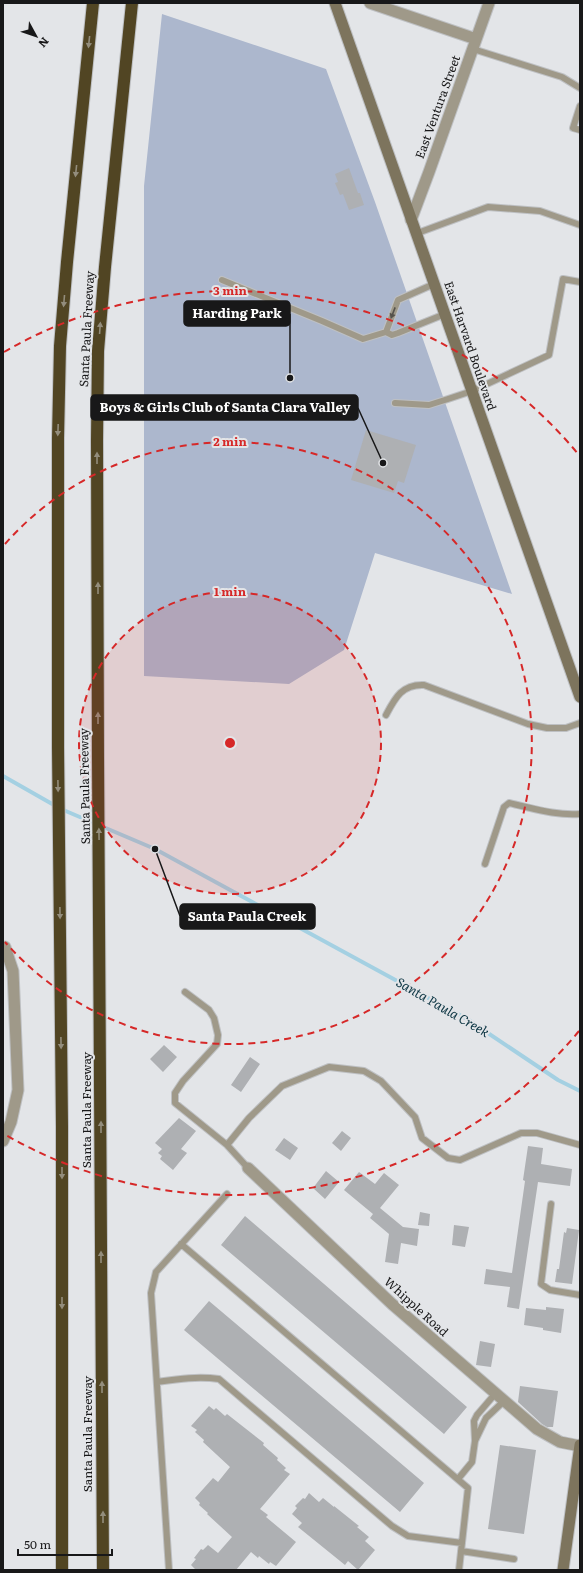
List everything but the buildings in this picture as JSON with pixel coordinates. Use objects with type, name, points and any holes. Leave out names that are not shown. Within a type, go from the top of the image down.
[{"type":"highway","name":"Santa Paula Freeway","points":[[62,1570],[62,1126],[58,747],[58,438],[60,346],[93,3]]},
{"type":"highway","name":"Santa Paula Freeway","points":[[103,1570],[100,874],[98,757],[98,351],[105,267],[132,3]]},
{"type":"main road","name":"East Harvard Boulevard","points":[[335,3],[415,234],[445,314],[580,697]]},
{"type":"main road","points":[[563,1570],[580,1445]]},
{"type":"street","name":"East Ventura Street","points":[[411,220],[488,3]]},
{"type":"street","points":[[377,4],[474,44]]},
{"type":"street","points":[[3,1141],[11,1122],[18,1090],[13,971],[4,946]]},
{"type":"street","name":"Whipple Road","points":[[248,1168],[392,1304],[537,1429],[548,1437],[560,1442],[580,1445]]},
{"type":"lane","points":[[474,44],[562,77],[580,88]]},
{"type":"lane","points":[[580,106],[573,128],[580,130]]},
{"type":"lane","points":[[415,234],[488,207],[540,211],[580,225]]},
{"type":"lane","points":[[395,403],[429,404],[472,391],[549,355],[563,279],[580,282]]},
{"type":"lane","points":[[222,280],[322,320],[363,339],[386,332],[392,334],[398,333],[445,314]]},
{"type":"lane","points":[[386,332],[398,300],[434,284]]},
{"type":"lane","points":[[386,715],[394,699],[402,690],[414,684],[424,685],[528,724],[547,728],[566,728],[580,723]]},
{"type":"lane","points":[[485,864],[504,807],[509,803],[553,813],[569,815],[580,814]]},
{"type":"lane","points":[[185,992],[209,1010],[214,1018],[218,1035],[217,1044],[175,1093],[175,1103],[227,1145],[248,1168]]},
{"type":"lane","points":[[227,1145],[250,1118],[282,1086],[329,1067],[364,1071],[381,1081],[415,1117],[422,1138],[448,1158],[460,1160],[521,1133],[537,1133],[580,1145]]},
{"type":"lane","points":[[169,1570],[158,1382],[151,1293],[156,1272],[226,1194]]},
{"type":"lane","points":[[551,1204],[542,1284],[550,1290],[580,1295]]},
{"type":"lane","points":[[181,1244],[468,1488],[458,1570]]},
{"type":"lane","points":[[158,1382],[182,1378],[206,1377],[219,1379],[392,1526],[408,1536],[462,1543]]},
{"type":"lane","points":[[458,1479],[472,1462],[475,1440],[474,1420],[500,1397]]},
{"type":"lane","points":[[475,1440],[486,1418],[500,1397]]},
{"type":"lane","points":[[461,1551],[514,1558]]},
{"type":"shaded area","points":[[162,14],[326,69],[375,202],[512,594],[375,553],[344,650],[289,684],[144,676],[144,186]]},
{"type":"waterway","name":"Santa Paula Creek","points":[[3,776],[61,809],[155,849],[467,1019],[558,1080],[580,1091]]},
{"type":"place","name":"Harding Park","points":[[290,378]]},
{"type":"place","name":"Boys & Girls Club of Santa Clara Valley","points":[[383,463]]},
{"type":"place","name":"Santa Paula Creek","points":[[155,849]]}]
